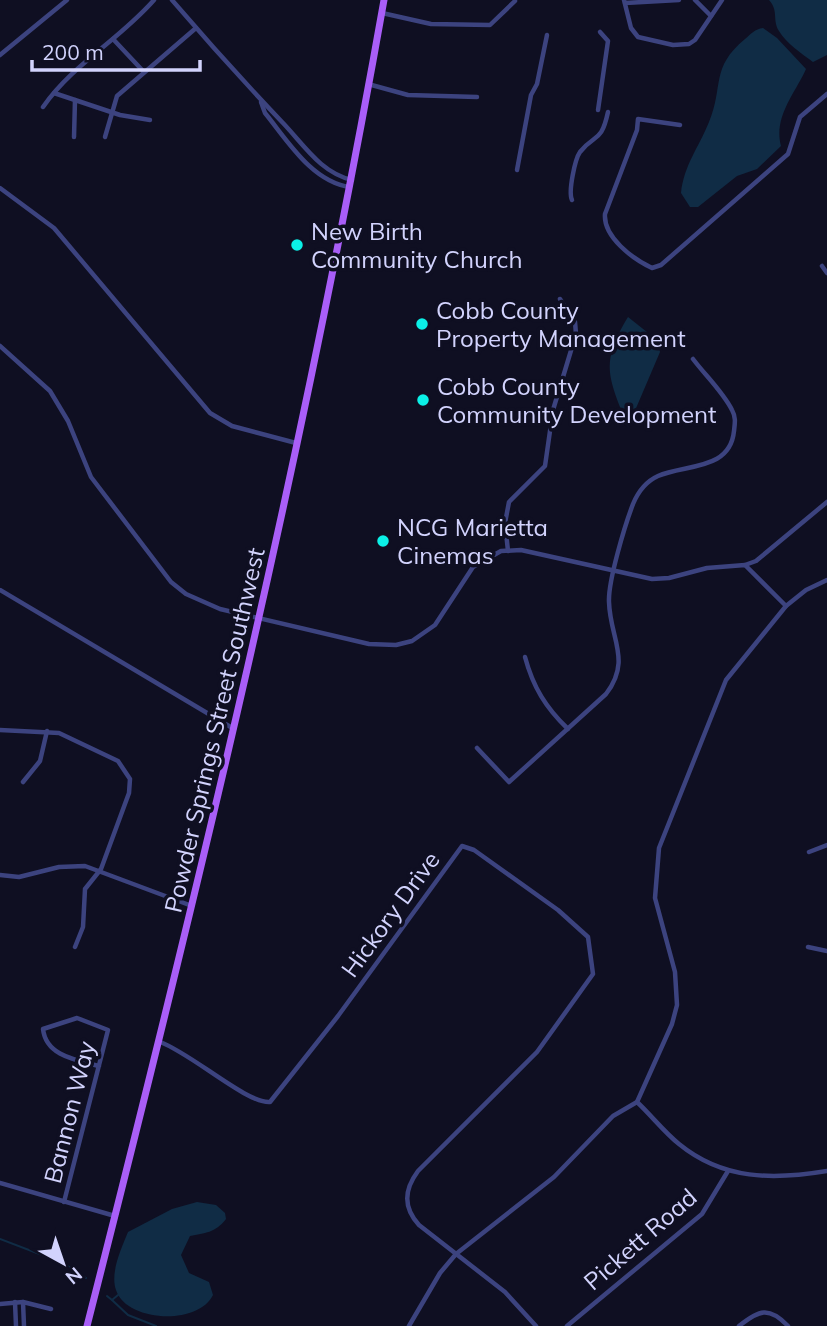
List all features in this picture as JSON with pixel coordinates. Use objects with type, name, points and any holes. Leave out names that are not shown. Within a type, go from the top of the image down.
[{"type":"main road","name":"Powder Springs Street Southwest","points":[[87,1326],[160,1042],[235,730],[299,443],[351,184],[384,0]]},
{"type":"street","points":[[0,55],[67,0]]},
{"type":"street","points":[[43,107],[81,62],[113,39],[154,0]]},
{"type":"street","points":[[172,0],[260,102],[321,164],[351,184]]},
{"type":"street","points":[[679,0],[625,1],[631,28],[638,37],[682,46],[695,40],[722,0]]},
{"type":"street","points":[[695,0],[711,16]]},
{"type":"street","points":[[382,13],[431,24],[490,25],[515,1]]},
{"type":"street","points":[[105,137],[117,96],[196,28]]},
{"type":"street","points":[[598,110],[608,41],[605,33],[600,32]]},
{"type":"street","points":[[517,170],[531,95],[537,84],[547,35]]},
{"type":"street","points":[[113,39],[143,71]]},
{"type":"street","points":[[368,85],[408,95],[477,97]]},
{"type":"street","points":[[53,93],[112,113],[150,120]]},
{"type":"street","points":[[680,125],[638,119],[607,206],[605,223],[618,243],[652,268],[661,265],[788,154],[800,117],[827,94]]},
{"type":"street","points":[[74,138],[75,100]]},
{"type":"street","points":[[260,102],[265,113],[316,172],[329,182],[351,184]]},
{"type":"street","points":[[572,200],[569,191],[578,157],[583,149],[598,139],[608,112]]},
{"type":"street","points":[[0,188],[54,228],[210,412],[232,426],[299,443]]},
{"type":"street","points":[[822,266],[827,273]]},
{"type":"street","points":[[508,551],[505,523],[509,502],[545,466],[553,410],[576,334],[575,322],[560,299]]},
{"type":"street","points":[[0,345],[50,391],[68,421],[91,477],[171,582],[186,594],[211,606],[369,644],[396,645],[412,642],[435,625],[473,567],[486,558],[508,551],[521,550],[615,572],[669,578],[707,568],[745,565],[756,561],[827,502]]},
{"type":"street","points":[[477,748],[509,782],[616,681],[619,654],[608,601],[628,519],[641,490],[659,475],[709,463],[722,456],[733,437],[735,420],[732,408],[693,359]]},
{"type":"street","points":[[745,565],[786,606]]},
{"type":"street","points":[[410,1326],[440,1273],[456,1254],[554,1177],[613,1116],[637,1102],[672,1024],[677,1005],[675,972],[655,898],[659,848],[726,680],[786,606],[806,590],[827,580]]},
{"type":"street","points":[[0,590],[219,723],[235,730]]},
{"type":"street","points":[[526,657],[531,681],[541,698],[568,729]]},
{"type":"street","points":[[0,730],[47,731],[66,736],[118,761],[128,772],[129,793],[101,869],[85,889],[83,927],[75,947]]},
{"type":"street","points":[[23,782],[40,761],[47,731]]},
{"type":"street","points":[[809,852],[827,845]]},
{"type":"street","name":"Hickory Drive","points":[[160,1042],[215,1072],[243,1095],[260,1103],[270,1102],[338,1016],[462,846],[474,850],[541,898],[588,937],[593,974],[537,1052],[418,1171],[408,1187],[407,1202],[413,1218],[505,1292],[536,1326]]},
{"type":"street","points":[[0,874],[19,877],[68,866],[101,869],[193,907]]},
{"type":"street","points":[[808,947],[827,951]]},
{"type":"street","name":"Bannon Way","points":[[64,1202],[99,1066],[108,1030],[77,1018],[43,1028],[44,1039],[51,1047],[65,1056],[99,1066]]},
{"type":"street","points":[[637,1102],[678,1143],[714,1167],[778,1178],[827,1171]]},
{"type":"street","name":"Pickett Road","points":[[566,1326],[702,1214],[728,1171]]},
{"type":"street","points":[[0,1184],[115,1216]]},
{"type":"street","points":[[15,1302],[16,1326]]},
{"type":"street","points":[[23,1302],[24,1326]]},
{"type":"street","points":[[0,1304],[23,1302],[51,1309]]},
{"type":"street","points":[[739,1326],[754,1314],[766,1310],[777,1315],[788,1326]]},
{"type":"water","points":[[769,0],[827,0],[827,55],[813,62],[790,44],[777,27],[774,8]]},
{"type":"water","points":[[763,28],[777,38],[806,69],[783,115],[779,135],[781,146],[757,169],[737,176],[698,207],[690,207],[681,193],[683,183],[713,109],[722,69],[734,49],[753,32]]},
{"type":"water","points":[[628,317],[657,340],[660,352],[628,427],[612,383],[610,360],[613,347]]},
{"type":"water","points":[[197,1202],[216,1205],[225,1213],[226,1219],[218,1227],[210,1232],[190,1236],[181,1255],[189,1273],[209,1282],[213,1295],[205,1305],[193,1312],[178,1315],[147,1314],[133,1309],[122,1301],[116,1290],[114,1276],[128,1232],[172,1209]]},
{"type":"waterway","points":[[0,1239],[63,1263],[86,1278]]},
{"type":"waterway","points":[[107,1296],[112,1300],[118,1295]]},
{"type":"waterway","points":[[112,1300],[128,1315],[156,1326]]},
{"type":"place","name":"New Birth Community Church","points":[[297,245]]},
{"type":"place","name":"Cobb County Property Management","points":[[422,324]]},
{"type":"place","name":"Cobb County Community Development","points":[[423,400]]},
{"type":"place","name":"NCG Marietta Cinemas","points":[[383,541]]}]
